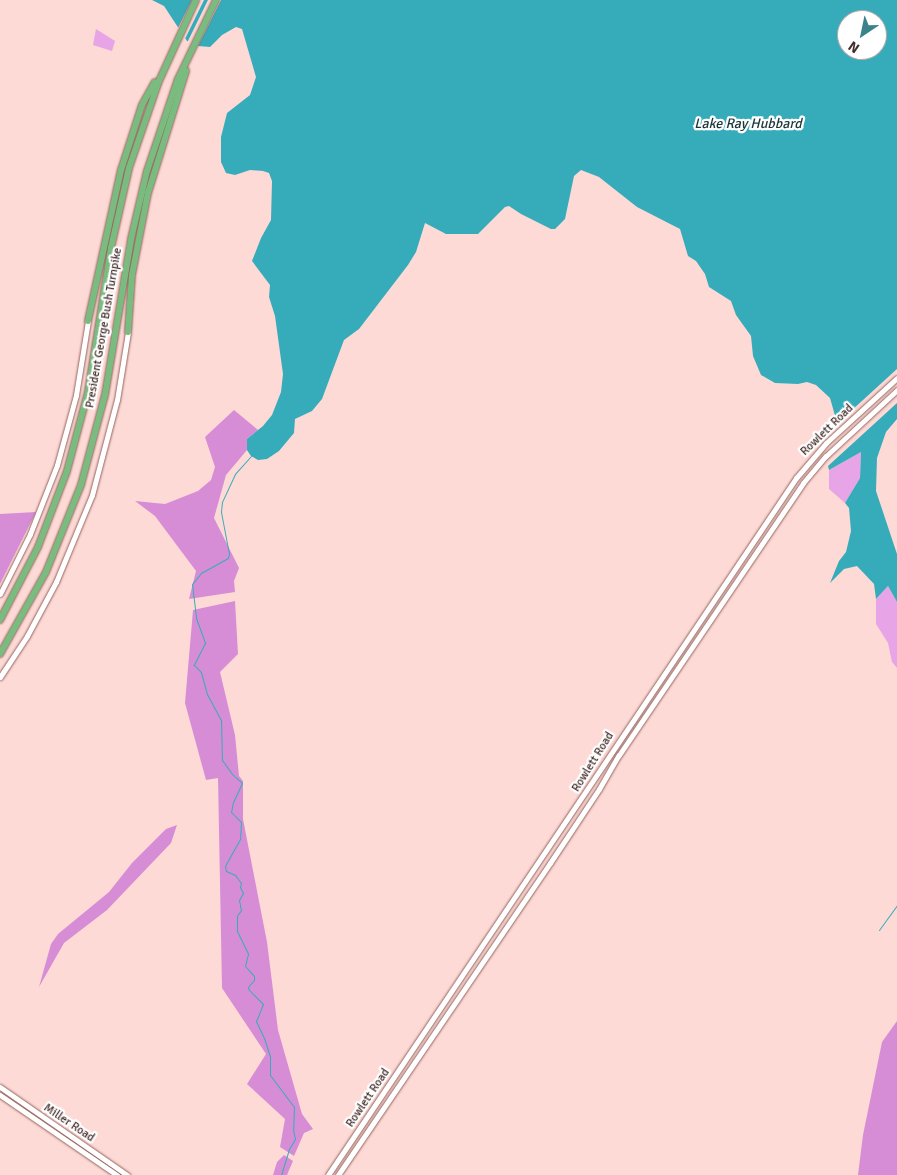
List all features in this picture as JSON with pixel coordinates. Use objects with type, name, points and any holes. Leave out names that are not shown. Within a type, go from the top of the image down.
[{"type":"highway","name":"President George Bush Turnpike","points":[[0,620],[38,547],[58,498],[74,448],[92,374],[121,202],[140,134],[162,70],[196,0]]},
{"type":"highway","name":"President George Bush Turnpike","points":[[0,654],[30,603],[53,556],[88,463],[108,384],[138,205],[153,149],[190,54],[216,0]]},
{"type":"highway","points":[[88,321],[112,206],[130,139],[142,105],[162,70]]},
{"type":"highway","points":[[128,332],[132,275],[137,245],[148,193],[181,80]]},
{"type":"main road","points":[[0,594],[30,534],[56,465],[76,395],[88,321]]},
{"type":"main road","points":[[0,677],[42,609],[92,495],[117,400],[128,332]]},
{"type":"main road","name":"Rowlett Road","points":[[328,1175],[803,469],[826,443],[897,378]]},
{"type":"main road","name":"Rowlett Road","points":[[338,1175],[550,863],[619,755],[803,483],[830,452],[897,390]]},
{"type":"main road","points":[[550,863],[550,858],[561,840],[558,835]]},
{"type":"main road","name":"Miller Road","points":[[0,1087],[127,1175]]},
{"type":"main road","name":"Miller Road","points":[[0,1095],[116,1175]]},
{"type":"shaded area","points":[[96,29],[115,41],[112,51],[93,45]]},
{"type":"shaded area","points":[[234,410],[258,430],[247,439],[247,450],[226,475],[214,518],[239,568],[234,581],[235,592],[189,599],[196,571],[155,516],[135,501],[165,504],[198,491],[211,480],[215,467],[205,437]]},
{"type":"shaded area","points":[[861,452],[860,478],[845,503],[829,489],[829,470]]},
{"type":"shaded area","points":[[36,512],[0,584],[0,514]]},
{"type":"shaded area","points":[[888,586],[897,602],[897,668],[892,662],[888,643],[876,624],[876,599]]},
{"type":"shaded area","points":[[235,601],[238,654],[220,672],[235,735],[239,776],[243,781],[243,819],[267,942],[278,1030],[302,1114],[313,1129],[304,1133],[294,1156],[280,1147],[285,1119],[247,1084],[266,1054],[222,988],[218,778],[206,780],[185,703],[193,610]]},
{"type":"shaded area","points":[[177,825],[171,843],[107,910],[64,943],[39,987],[51,944],[58,934],[109,892],[132,863],[166,829]]},
{"type":"shaded area","points":[[897,1021],[897,1175],[858,1175],[863,1135],[882,1042]]},
{"type":"shaded area","points":[[284,1155],[293,1161],[287,1175],[273,1175],[277,1162]]},
{"type":"water","name":"Lake Ray Hubbard","points":[[152,0],[897,0],[897,369],[840,421],[836,419],[830,398],[816,385],[807,382],[798,384],[775,383],[761,375],[753,356],[751,336],[736,315],[731,301],[709,287],[705,274],[696,261],[688,256],[680,229],[637,207],[599,177],[581,170],[574,176],[565,219],[555,229],[551,229],[521,214],[509,206],[505,207],[478,234],[446,234],[425,223],[416,252],[408,265],[359,329],[344,340],[322,399],[312,411],[295,419],[294,433],[279,451],[267,459],[258,460],[251,456],[247,450],[247,439],[263,426],[272,415],[281,392],[283,374],[275,316],[269,297],[270,285],[252,261],[261,238],[271,220],[272,181],[269,173],[263,171],[250,170],[235,175],[226,173],[221,162],[221,137],[227,113],[250,95],[256,77],[242,29],[236,27],[222,35],[210,47],[198,46],[187,41],[164,6]]},
{"type":"water","points":[[897,403],[897,419],[886,432],[877,458],[876,491],[897,554],[897,602],[888,586],[876,599],[874,584],[857,566],[844,569],[830,583],[839,561],[846,552],[851,531],[849,508],[845,503],[860,478],[861,452],[829,470],[828,466]]},
{"type":"pier","points":[[192,0],[204,0],[184,41],[177,30]]},
{"type":"pier","points":[[208,0],[221,0],[197,48],[187,43]]},
{"type":"waterway","points":[[251,456],[235,474],[222,502],[221,512],[229,554],[228,558],[201,573],[192,584],[196,618],[205,643],[194,665],[201,672],[207,694],[221,720],[222,760],[232,774],[242,783],[233,802],[231,812],[241,822],[240,839],[225,866],[226,871],[235,875],[241,883],[240,887],[243,893],[239,900],[241,910],[237,916],[237,931],[248,954],[245,966],[254,976],[254,980],[248,987],[249,990],[263,1004],[256,1021],[270,1057],[270,1075],[294,1107],[293,1130],[295,1139],[289,1149],[281,1175]]},
{"type":"waterway","points":[[879,930],[897,905]]}]
